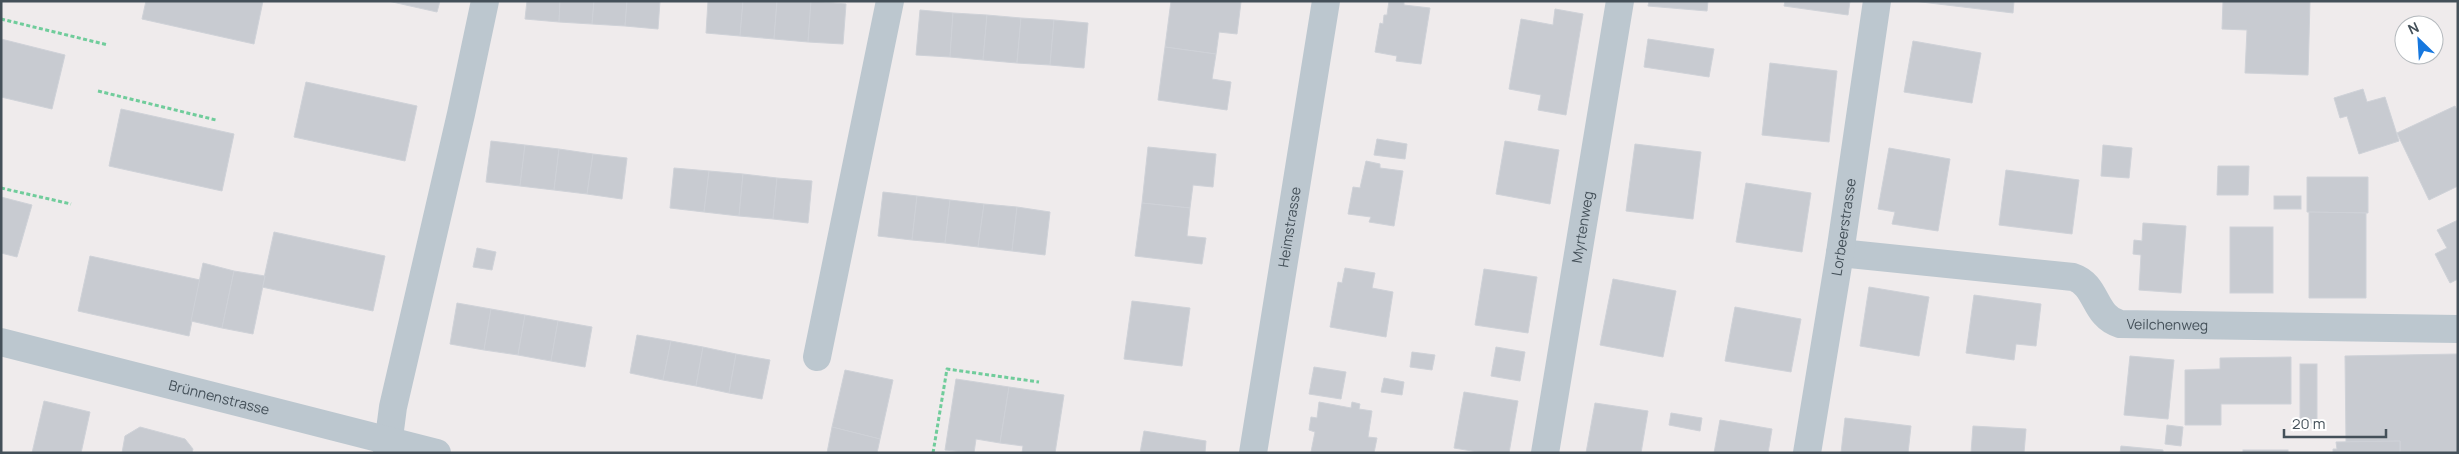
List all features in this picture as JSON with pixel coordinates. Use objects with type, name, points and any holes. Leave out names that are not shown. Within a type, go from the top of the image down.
[{"type":"street","points":[[388,447],[395,400],[459,124],[485,1]]},
{"type":"street","points":[[817,358],[890,1]]},
{"type":"street","name":"Heimstrasse","points":[[1253,453],[1326,1]]},
{"type":"street","name":"Myrtenweg","points":[[1545,453],[1620,1]]},
{"type":"street","name":"Lorbeerstrasse","points":[[1807,453],[1840,253],[1877,1]]},
{"type":"street","name":"Veilchenweg","points":[[1840,253],[2076,278],[2087,286],[2104,316],[2120,324],[2458,329]]},
{"type":"street","name":"Brünnenstrasse","points":[[1,342],[388,447],[437,453]]},
{"type":"path","points":[[1,19],[108,44]]},
{"type":"path","points":[[98,92],[216,120]]},
{"type":"path","points":[[1,188],[72,204]]},
{"type":"path","points":[[933,453],[947,369],[1040,382]]},
{"type":"building","points":[[146,1],[263,1],[254,44],[142,19]]},
{"type":"building","points":[[388,1],[440,1],[437,12]]},
{"type":"building","points":[[527,1],[560,1],[559,22],[525,19]]},
{"type":"building","points":[[560,1],[594,1],[592,24],[559,22]]},
{"type":"building","points":[[594,1],[627,1],[625,26],[592,24]]},
{"type":"building","points":[[627,1],[660,1],[658,29],[625,26]]},
{"type":"building","points":[[708,1],[743,1],[740,36],[706,33]]},
{"type":"building","points":[[743,1],[777,1],[774,39],[740,36]]},
{"type":"building","points":[[777,1],[811,1],[808,42],[774,39]]},
{"type":"building","points":[[811,1],[846,4],[843,44],[808,42]]},
{"type":"building","points":[[1171,1],[1241,2],[1237,34],[1219,32],[1216,54],[1165,47]]},
{"type":"building","points":[[1389,1],[1404,1],[1404,5],[1430,8],[1421,64],[1396,61],[1397,56],[1375,52],[1380,23],[1383,24],[1384,15],[1387,15]]},
{"type":"building","points":[[1649,1],[1708,1],[1707,11],[1648,6]]},
{"type":"building","points":[[1785,1],[1850,1],[1848,15],[1784,6]]},
{"type":"building","points":[[1913,1],[2014,1],[2013,13]]},
{"type":"building","points":[[2223,1],[2310,1],[2308,75],[2245,73],[2247,30],[2222,29]]},
{"type":"building","points":[[1555,9],[1583,14],[1566,115],[1538,110],[1541,95],[1509,89],[1521,19],[1553,25]]},
{"type":"building","points":[[920,10],[953,13],[950,57],[916,55]]},
{"type":"building","points":[[953,13],[987,15],[983,60],[950,57]]},
{"type":"building","points":[[987,15],[1021,18],[1017,63],[983,60]]},
{"type":"building","points":[[1021,18],[1054,20],[1050,65],[1017,63]]},
{"type":"building","points":[[1054,20],[1088,23],[1084,68],[1050,65]]},
{"type":"building","points":[[1,39],[65,55],[52,109],[1,97]]},
{"type":"building","points":[[1648,39],[1714,49],[1709,77],[1644,67]]},
{"type":"building","points":[[1913,41],[1981,53],[1972,103],[1904,92]]},
{"type":"building","points":[[1165,47],[1216,54],[1212,79],[1231,82],[1227,110],[1158,100]]},
{"type":"building","points":[[1770,63],[1837,71],[1829,142],[1762,135]]},
{"type":"building","points":[[306,82],[417,106],[405,161],[294,137]]},
{"type":"building","points":[[2363,89],[2367,102],[2385,97],[2399,141],[2359,154],[2347,116],[2340,118],[2334,98]]},
{"type":"building","points":[[2455,106],[2458,112],[2458,186],[2429,200],[2397,133]]},
{"type":"building","points":[[121,109],[234,134],[222,191],[109,166]]},
{"type":"building","points":[[1377,139],[1407,144],[1405,159],[1374,155]]},
{"type":"building","points":[[491,141],[525,145],[520,186],[486,182]]},
{"type":"building","points":[[1505,141],[1559,150],[1550,204],[1496,194]]},
{"type":"building","points":[[1635,144],[1701,152],[1693,219],[1626,211]]},
{"type":"building","points":[[525,145],[559,149],[554,190],[520,186]]},
{"type":"building","points":[[2103,145],[2132,148],[2129,178],[2101,176]]},
{"type":"building","points":[[1148,147],[1216,154],[1213,187],[1193,185],[1190,208],[1142,203]]},
{"type":"building","points":[[1889,148],[1950,159],[1938,231],[1892,224],[1895,212],[1878,209]]},
{"type":"building","points":[[559,149],[593,154],[587,194],[554,190]]},
{"type":"building","points":[[593,154],[627,158],[622,199],[587,194]]},
{"type":"building","points":[[1366,161],[1380,164],[1380,168],[1403,171],[1394,226],[1369,222],[1371,217],[1348,214],[1353,187],[1360,188]]},
{"type":"building","points":[[2218,166],[2249,166],[2248,195],[2217,195]]},
{"type":"building","points":[[674,168],[709,171],[704,212],[670,208]]},
{"type":"building","points":[[2006,170],[2079,180],[2072,234],[1999,225]]},
{"type":"building","points":[[709,171],[743,174],[739,216],[704,212]]},
{"type":"building","points":[[743,174],[777,178],[773,219],[739,216]]},
{"type":"building","points":[[2307,177],[2368,177],[2368,213],[2307,212]]},
{"type":"building","points":[[777,178],[812,181],[808,223],[773,219]]},
{"type":"building","points":[[1746,183],[1811,193],[1802,252],[1736,242]]},
{"type":"building","points":[[883,192],[917,196],[912,240],[878,236]]},
{"type":"building","points":[[917,196],[950,200],[945,243],[912,240]]},
{"type":"building","points":[[2274,196],[2301,196],[2301,209],[2274,209]]},
{"type":"building","points":[[1,197],[32,205],[17,257],[1,253]]},
{"type":"building","points":[[950,200],[984,204],[978,247],[945,243]]},
{"type":"building","points":[[1142,203],[1190,208],[1187,236],[1206,238],[1202,264],[1135,256]]},
{"type":"building","points":[[984,204],[1017,207],[1012,251],[978,247]]},
{"type":"building","points":[[1017,207],[1050,212],[1045,255],[1012,251]]},
{"type":"building","points":[[2309,212],[2366,213],[2366,298],[2309,298]]},
{"type":"building","points":[[2458,220],[2458,279],[2450,283],[2435,254],[2447,248],[2437,230]]},
{"type":"building","points":[[2143,223],[2186,226],[2181,293],[2139,290],[2141,255],[2133,254],[2134,240],[2142,241]]},
{"type":"building","points":[[2230,227],[2273,227],[2273,293],[2230,293]]},
{"type":"building","points":[[274,232],[385,256],[373,311],[262,287]]},
{"type":"building","points":[[477,248],[496,252],[492,270],[473,267]]},
{"type":"building","points":[[90,256],[200,280],[189,336],[78,311]]},
{"type":"building","points":[[203,263],[234,271],[222,328],[191,321]]},
{"type":"building","points":[[1345,268],[1375,273],[1372,288],[1393,292],[1386,337],[1330,327],[1338,282],[1342,283]]},
{"type":"building","points":[[1484,269],[1537,277],[1528,333],[1475,325]]},
{"type":"building","points":[[234,271],[265,276],[253,334],[222,328]]},
{"type":"building","points":[[1613,279],[1676,291],[1663,357],[1600,345]]},
{"type":"building","points":[[1869,287],[1929,297],[1919,356],[1860,346]]},
{"type":"building","points":[[1974,295],[2041,304],[2036,346],[2016,344],[2014,360],[1966,353]]},
{"type":"building","points":[[1132,301],[1190,308],[1182,366],[1124,359]]},
{"type":"building","points":[[457,303],[491,309],[484,350],[450,344]]},
{"type":"building","points":[[1735,307],[1801,319],[1791,372],[1725,361]]},
{"type":"building","points":[[491,309],[525,315],[518,355],[484,350]]},
{"type":"building","points":[[525,315],[558,321],[551,361],[518,355]]},
{"type":"building","points":[[558,321],[592,327],[585,367],[551,361]]},
{"type":"building","points":[[637,335],[671,341],[663,380],[630,373]]},
{"type":"building","points":[[671,341],[703,347],[696,386],[663,380]]},
{"type":"building","points":[[703,347],[736,354],[729,393],[696,386]]},
{"type":"building","points":[[1496,347],[1525,352],[1520,381],[1491,376]]},
{"type":"building","points":[[1412,352],[1435,355],[1432,370],[1410,367]]},
{"type":"building","points":[[736,354],[770,360],[762,399],[729,393]]},
{"type":"building","points":[[2458,354],[2458,453],[2400,453],[2400,441],[2346,442],[2345,356]]},
{"type":"building","points":[[2130,356],[2174,360],[2168,419],[2124,415]]},
{"type":"building","points":[[2291,357],[2291,404],[2221,404],[2221,425],[2185,425],[2185,370],[2220,369],[2220,358]]},
{"type":"building","points":[[2300,364],[2317,364],[2317,423],[2300,423]]},
{"type":"building","points":[[1314,367],[1346,372],[1341,399],[1309,394]]},
{"type":"building","points":[[845,370],[893,380],[880,439],[832,427]]},
{"type":"building","points":[[1384,378],[1404,382],[1402,395],[1381,392]]},
{"type":"building","points":[[956,379],[1009,387],[1000,443],[976,439],[974,453],[945,450]]},
{"type":"building","points":[[1009,387],[1064,395],[1055,453],[1022,453],[1023,446],[1000,443]]},
{"type":"building","points":[[1464,392],[1518,401],[1509,453],[1484,453],[1454,448]]},
{"type":"building","points":[[44,401],[90,412],[81,453],[32,453]]},
{"type":"building","points":[[1319,402],[1351,408],[1352,402],[1360,404],[1359,409],[1372,411],[1368,437],[1377,438],[1374,453],[1311,452],[1315,432],[1309,430],[1311,417],[1317,418]]},
{"type":"building","points":[[1595,403],[1648,411],[1641,453],[1586,453]]},
{"type":"building","points":[[1671,413],[1702,418],[1700,431],[1669,425]]},
{"type":"building","points":[[1845,418],[1911,426],[1908,453],[1841,453]]},
{"type":"building","points":[[1720,420],[1772,429],[1768,453],[1714,453]]},
{"type":"building","points":[[2167,425],[2183,427],[2181,446],[2165,444]]},
{"type":"building","points":[[1973,426],[2026,429],[2024,453],[1971,453]]},
{"type":"building","points":[[140,427],[185,439],[193,449],[192,453],[122,453],[125,436]]},
{"type":"building","points":[[832,427],[880,439],[877,453],[827,453]]},
{"type":"building","points":[[1144,431],[1206,441],[1205,453],[1140,453]]},
{"type":"building","points":[[2400,441],[2400,453],[2333,453],[2333,449],[2337,449],[2336,442]]},
{"type":"building","points":[[2121,446],[2163,450],[2163,453],[2120,453]]},
{"type":"building","points":[[2243,450],[2288,450],[2288,453],[2243,453]]}]
